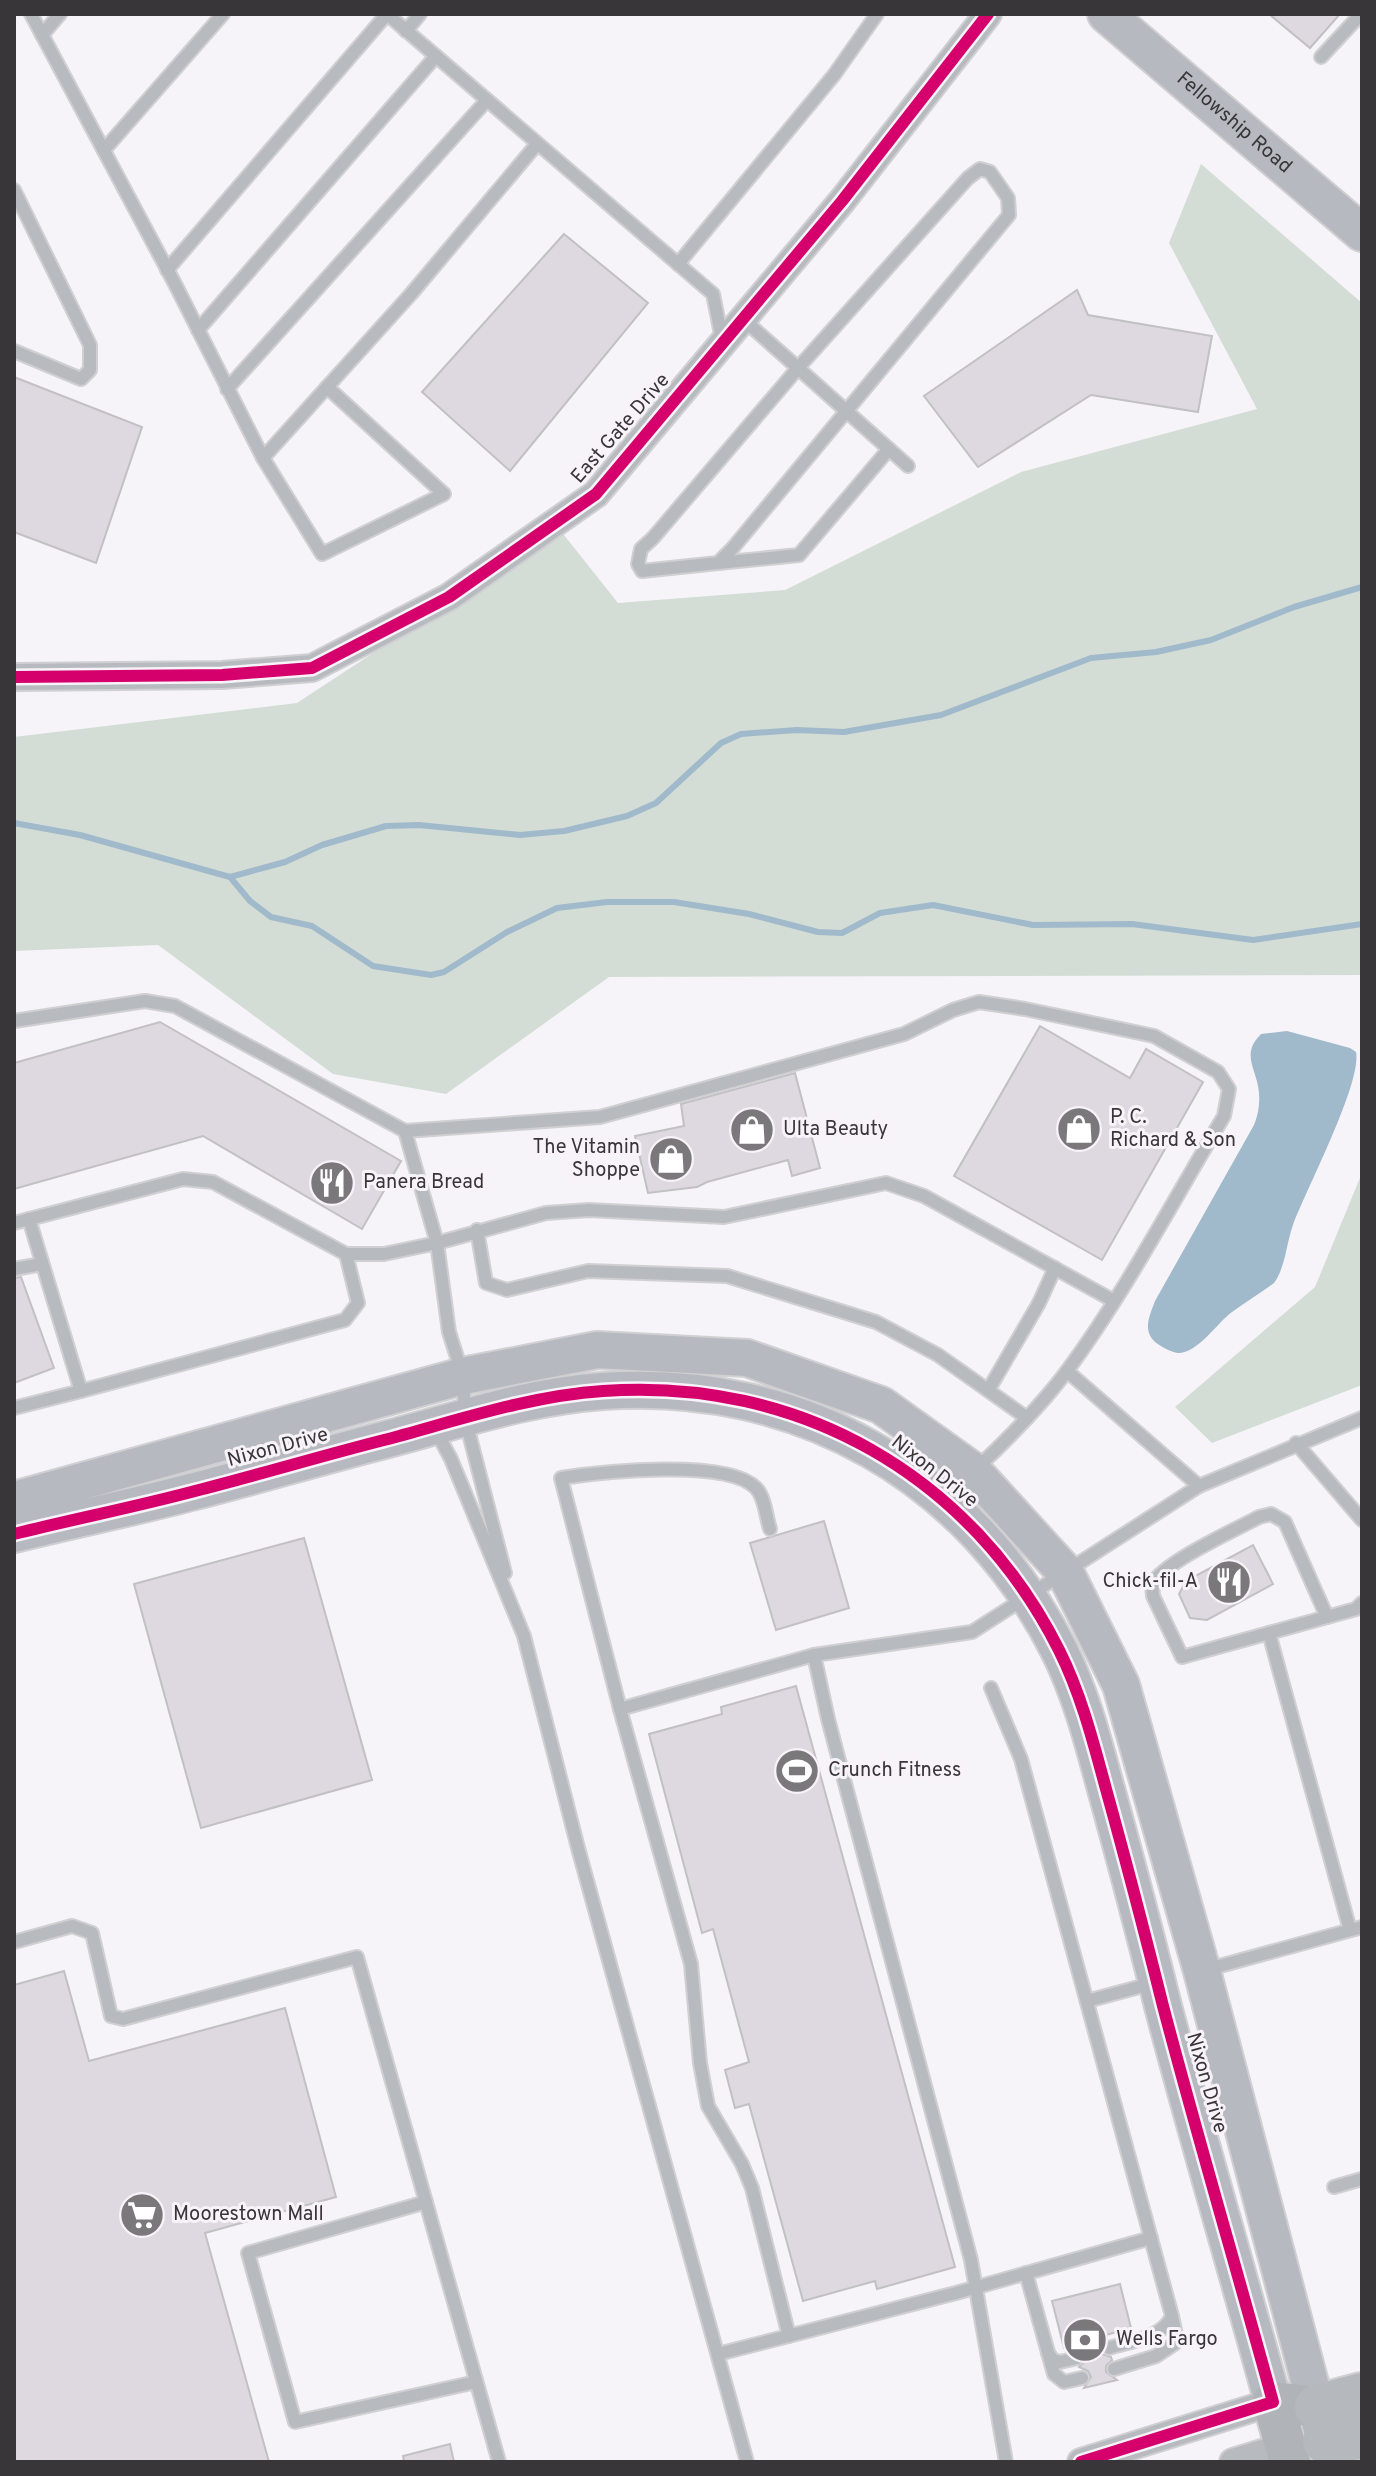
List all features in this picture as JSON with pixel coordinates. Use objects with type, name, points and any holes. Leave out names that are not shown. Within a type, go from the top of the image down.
[{"type":"highway","points":[[1318,2442],[1362,2395]]},
{"type":"main road","points":[[1273,2402],[1318,2442]]},
{"type":"street","name":"East Gate Drive","points":[[14,677],[222,675],[312,668],[449,597],[596,494],[842,201],[988,14]]},
{"type":"street","name":"Fellowship Road","points":[[1106,14],[1362,233]]},
{"type":"street","name":"Nixon Drive","points":[[19,1497],[463,1376],[597,1350],[747,1358],[881,1405],[973,1471],[1065,1572],[1121,1685],[1202,1971],[1318,2442]]},
{"type":"street","name":"Nixon Drive","points":[[14,1534],[200,1490],[449,1422],[551,1398],[599,1391],[647,1389],[743,1399],[832,1429],[871,1449],[925,1484],[980,1534],[1026,1595],[1059,1651],[1078,1694],[1273,2402]]},
{"type":"street","points":[[1081,2462],[1273,2402]]},
{"type":"street","points":[[1233,2462],[1318,2442]]},
{"type":"lane","points":[[31,14],[263,458],[322,554],[444,494],[327,387]]},
{"type":"lane","points":[[42,35],[60,14]]},
{"type":"lane","points":[[104,150],[223,14]]},
{"type":"lane","points":[[167,270],[387,14],[713,294],[723,342]]},
{"type":"lane","points":[[406,31],[420,14]]},
{"type":"lane","points":[[1321,57],[1361,14]]},
{"type":"lane","points":[[678,264],[834,75],[870,17]]},
{"type":"lane","points":[[198,330],[436,56]]},
{"type":"lane","points":[[227,389],[487,100]]},
{"type":"lane","points":[[263,458],[411,294],[537,144]]},
{"type":"lane","points":[[718,563],[1009,215],[1008,198],[990,172],[980,169],[968,178],[641,549],[638,564],[642,571],[799,555],[889,449]]},
{"type":"lane","points":[[14,190],[90,345],[90,370],[81,379],[14,351]]},
{"type":"lane","points":[[743,319],[908,466]]},
{"type":"lane","points":[[14,1021],[145,1001],[175,1006],[405,1131],[600,1117],[904,1034],[953,1010],[979,1002],[1154,1036],[1218,1072],[1229,1089],[1224,1116],[1114,1301],[1067,1371],[1027,1418],[973,1471]]},
{"type":"lane","points":[[405,1131],[437,1243],[449,1332],[463,1376],[449,1422],[451,1459],[516,1615]]},
{"type":"lane","points":[[14,1223],[183,1179],[213,1182],[346,1254],[384,1254],[546,1213],[589,1210],[724,1217],[886,1183],[924,1196],[1114,1301]]},
{"type":"lane","points":[[29,1219],[81,1391]]},
{"type":"lane","points":[[477,1230],[486,1283],[507,1290],[588,1271],[727,1276],[876,1322],[938,1355],[1027,1418]]},
{"type":"lane","points":[[14,1408],[345,1320],[358,1303],[346,1254]]},
{"type":"lane","points":[[14,1269],[42,1264]]},
{"type":"lane","points":[[989,1389],[1039,1303],[1055,1268]]},
{"type":"lane","points":[[1067,1371],[1199,1486]]},
{"type":"lane","points":[[620,1709],[814,1655],[972,1632],[1199,1486],[1362,1418]]},
{"type":"lane","points":[[449,1422],[532,1667],[581,1860],[747,2462]]},
{"type":"lane","points":[[1296,1443],[1362,1520]]},
{"type":"lane","points":[[770,1529],[759,1490],[752,1484],[721,1474],[642,1469],[561,1478],[620,1709],[691,1964],[700,2063],[708,2106],[742,2164],[752,2188],[789,2336]]},
{"type":"lane","points":[[1327,1617],[1285,1522],[1277,1516],[1265,1514],[1189,1555],[1154,1580],[1153,1596],[1182,1657],[1269,1633],[1327,1617],[1356,1609],[1362,1603]]},
{"type":"lane","points":[[1202,1971],[1356,1928],[1269,1633]]},
{"type":"lane","points":[[814,1655],[828,1719],[963,2226],[1006,2462]]},
{"type":"lane","points":[[991,1688],[1021,1759],[1176,2335],[1174,2344],[1167,2350],[1114,2369]]},
{"type":"lane","points":[[14,1942],[72,1926],[92,1933],[111,2016],[123,2019],[357,1957],[499,2462]]},
{"type":"lane","points":[[1087,2001],[1157,1982]]},
{"type":"lane","points":[[1334,2187],[1362,2179]]},
{"type":"lane","points":[[426,2202],[248,2253],[295,2422],[476,2382]]},
{"type":"lane","points":[[718,2354],[1151,2238]]},
{"type":"lane","points":[[1026,2273],[1058,2378],[1069,2382],[1082,2378]]},
{"type":"lane","points":[[1109,2348],[1162,2330],[1172,2314]]},
{"type":"lane","points":[[1047,2349],[1053,2360],[1060,2362],[1077,2358]]},
{"type":"shaded area","points":[[1201,164],[1362,303],[1362,975],[609,977],[446,1094],[333,1074],[158,945],[14,951],[14,737],[297,703],[560,530],[618,603],[785,590],[1021,472],[1257,409],[1169,243]]},
{"type":"shaded area","points":[[1362,1173],[1362,1385],[1212,1443],[1175,1407],[1315,1287]]},
{"type":"water","points":[[1287,1031],[1356,1052],[1351,1087],[1293,1225],[1274,1283],[1232,1312],[1193,1348],[1178,1353],[1172,1351],[1157,1344],[1151,1337],[1148,1322],[1151,1312],[1254,1125],[1259,1102],[1258,1084],[1251,1062],[1255,1042],[1261,1034]]},
{"type":"building","points":[[1269,14],[1340,14],[1310,48]]},
{"type":"building","points":[[564,234],[648,303],[510,471],[422,392]]},
{"type":"building","points":[[1077,290],[1088,315],[1212,336],[1198,412],[1091,395],[978,467],[924,396]]},
{"type":"building","points":[[14,377],[142,427],[96,563],[14,532]]},
{"type":"building","points":[[160,1022],[401,1161],[362,1229],[203,1136],[14,1189],[14,1063]]},
{"type":"building","name":"P. C. Richard & Son","points":[[1040,1026],[1130,1078],[1146,1049],[1203,1082],[1102,1260],[954,1176]]},
{"type":"building","name":"Ulta Beauty","points":[[795,1073],[820,1168],[792,1176],[788,1160],[697,1187],[648,1193],[635,1136],[684,1126],[681,1104]]},
{"type":"building","points":[[21,1277],[54,1368],[14,1383],[14,1278]]},
{"type":"building","points":[[824,1521],[849,1608],[776,1630],[750,1543]]},
{"type":"building","points":[[304,1538],[372,1780],[201,1828],[134,1584]]},
{"type":"building","name":"Chick-fil-A","points":[[1253,1545],[1273,1584],[1207,1620],[1190,1618],[1179,1594],[1186,1581]]},
{"type":"building","points":[[796,1686],[955,2267],[877,2289],[875,2281],[803,2301],[749,2104],[735,2108],[725,2070],[749,2062],[713,1929],[702,1933],[649,1734],[722,1714],[721,1707]]},
{"type":"building","name":"Moorestown Mall","points":[[64,1971],[89,2061],[285,2008],[336,2197],[205,2233],[269,2462],[14,2462],[14,1985]]},
{"type":"building","name":"Wells Fargo","points":[[1120,2284],[1131,2328],[1106,2335],[1107,2339],[1100,2347],[1102,2354],[1112,2360],[1106,2366],[1106,2372],[1117,2380],[1084,2388],[1091,2377],[1088,2371],[1079,2367],[1085,2361],[1085,2355],[1074,2345],[1064,2348],[1052,2301]]},
{"type":"building","points":[[450,2444],[454,2462],[404,2462],[403,2456]]},
{"type":"waterway","points":[[14,823],[80,835],[230,877],[285,862],[322,845],[386,826],[419,825],[520,835],[564,831],[627,816],[656,803],[721,743],[741,734],[797,730],[844,732],[941,715],[1091,658],[1156,652],[1211,640],[1294,607],[1362,587]]},
{"type":"waterway","points":[[230,877],[250,901],[271,917],[312,926],[373,966],[431,975],[444,972],[507,932],[557,908],[607,902],[674,902],[749,914],[818,932],[842,933],[880,913],[933,905],[1033,925],[1132,924],[1253,940],[1362,924]]},
{"type":"cycle path","points":[[14,677],[222,675],[312,668],[449,597],[596,494],[842,201],[988,14]]},
{"type":"cycle path","points":[[14,1534],[195,1491],[492,1410],[547,1398],[603,1391],[675,1391],[744,1401],[810,1421],[871,1450],[927,1487],[978,1534],[1022,1588],[1059,1650],[1074,1684],[1096,1753],[1176,2056],[1273,2402],[1081,2462]]},
{"type":"place","name":"P. C. Richard & Son","points":[[1079,1129]]},
{"type":"place","name":"Ulta Beauty","points":[[752,1130]]},
{"type":"place","name":"The Vitamin Shoppe","points":[[671,1159]]},
{"type":"place","name":"Panera Bread","points":[[332,1183]]},
{"type":"place","name":"Chick-fil-A","points":[[1229,1582]]},
{"type":"place","name":"Crunch Fitness","points":[[797,1771]]},
{"type":"place","name":"Moorestown Mall","points":[[142,2215]]},
{"type":"place","name":"Wells Fargo","points":[[1085,2340]]}]
